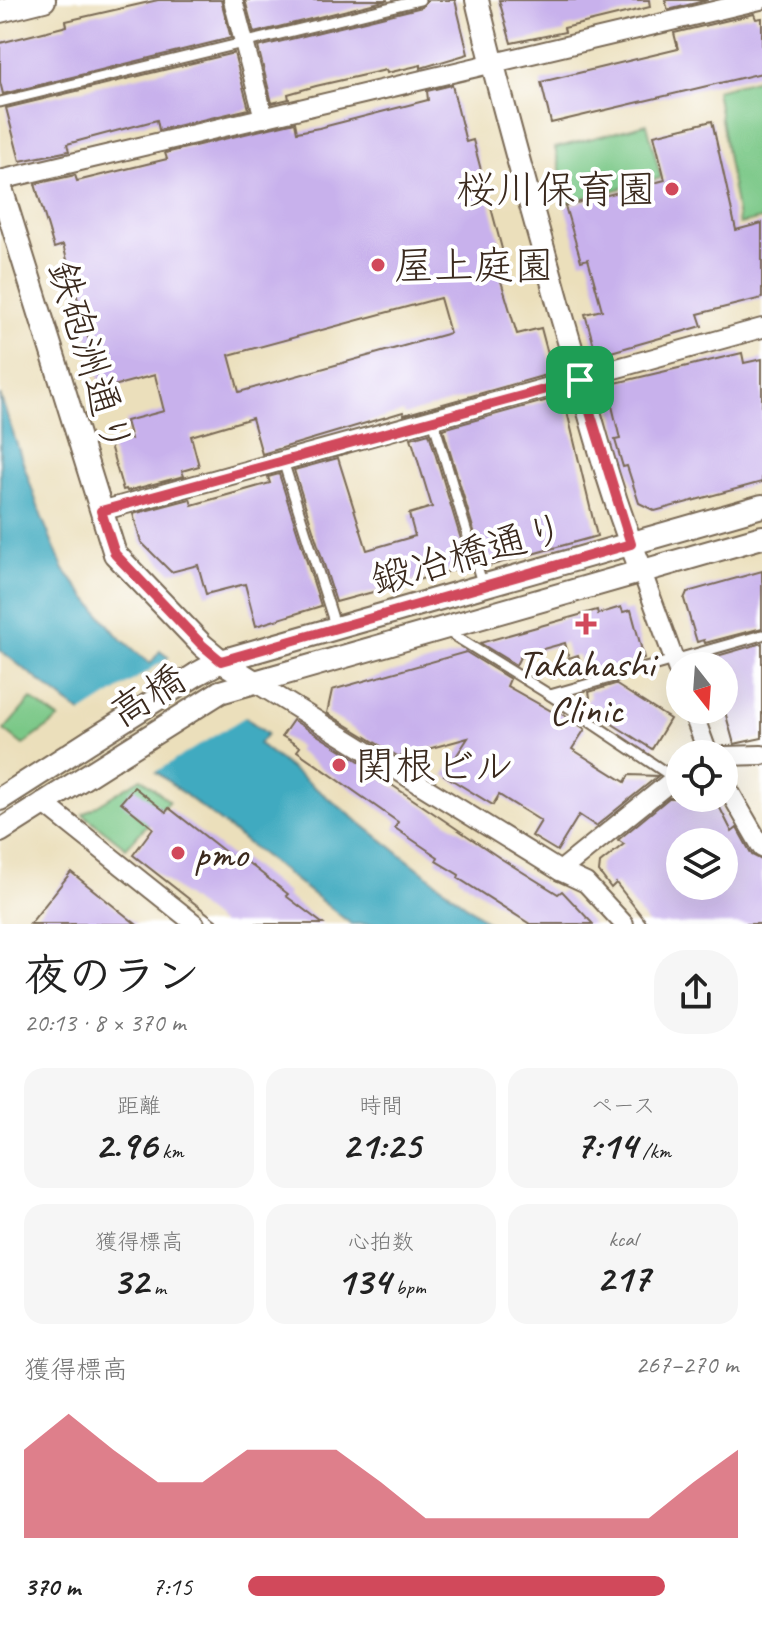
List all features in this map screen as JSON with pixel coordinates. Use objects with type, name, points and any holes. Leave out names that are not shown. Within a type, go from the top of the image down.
[{"type":"street","points":[[0,11],[44,0]]},
{"type":"street","points":[[233,0],[264,118]]},
{"type":"street","points":[[477,0],[580,380],[631,544],[671,652]]},
{"type":"street","points":[[0,183],[725,4],[760,0]]},
{"type":"street","name":"鉄砲洲通り","points":[[0,183],[115,554],[202,645],[253,681]]},
{"type":"street","points":[[101,511],[762,328]]},
{"type":"street","name":"鍛冶橋通り","points":[[197,674],[221,661],[762,506]]},
{"type":"street","name":"鍛冶橋通り","points":[[220,692],[762,537]]},
{"type":"street","name":"高橋","points":[[0,799],[197,674]]},
{"type":"street","points":[[253,681],[560,871],[586,883],[624,924]]},
{"type":"street","name":"高橋","points":[[42,802],[220,692]]},
{"type":"street","points":[[738,756],[762,755]]},
{"type":"street","points":[[560,871],[666,785]]},
{"type":"street","points":[[0,831],[42,802],[195,924]]},
{"type":"street","points":[[738,806],[762,848]]},
{"type":"lane","points":[[0,102],[420,0]]},
{"type":"lane","points":[[433,420],[483,586]]},
{"type":"lane","points":[[283,461],[336,628]]},
{"type":"lane","points":[[443,629],[666,769]]},
{"type":"lane","points":[[720,652],[762,635]]},
{"type":"lane","points":[[550,695],[666,671]]},
{"type":"green space","points":[[762,78],[762,219],[739,224],[716,90]]},
{"type":"green space","points":[[647,124],[661,178],[568,202],[555,148]]},
{"type":"green space","points":[[31,699],[59,719],[23,745],[4,730]]},
{"type":"green space","points":[[141,778],[169,801],[126,848],[83,814]]},
{"type":"water","points":[[0,395],[42,518],[64,570],[117,635],[150,664],[160,651],[267,734],[259,744],[490,924],[351,924],[0,650]]},
{"type":"pier","points":[[172,656],[248,715],[152,774],[77,716]]},
{"type":"building","points":[[158,0],[221,0],[231,38],[3,94],[0,43],[67,26],[66,21]]},
{"type":"building","points":[[245,0],[388,0],[254,33]]},
{"type":"building","points":[[427,0],[455,0],[468,54],[421,68],[421,65],[387,73],[386,70],[316,86],[288,94],[289,99],[272,103],[258,47],[422,7]]},
{"type":"building","points":[[499,0],[649,0],[650,7],[564,28],[565,32],[511,43]]},
{"type":"building","points":[[665,0],[708,0],[668,10]]},
{"type":"building","points":[[754,14],[756,19],[762,18],[762,73],[551,123],[541,82],[678,49],[674,33]]},
{"type":"building","points":[[234,53],[249,109],[159,130],[157,120],[67,144],[69,151],[20,161],[6,108]]},
{"type":"building","points":[[452,85],[466,142],[473,140],[510,279],[501,281],[517,334],[541,328],[553,373],[404,415],[403,412],[262,454],[252,418],[191,436],[199,466],[182,471],[184,476],[123,490],[110,445],[131,439],[126,421],[164,411],[155,375],[102,389],[63,245],[54,248],[35,184],[75,175],[77,181],[167,159],[165,153],[295,122],[297,132],[319,128],[428,100],[427,91]],"holes":[[[440,298],[450,333],[239,392],[229,355]]]},
{"type":"building","points":[[712,121],[736,230],[762,223],[762,298],[698,314],[702,326],[597,356],[585,314],[602,310],[588,259],[581,261],[565,206],[665,180],[654,135]]},
{"type":"building","points":[[742,353],[744,363],[762,359],[762,482],[655,511],[639,503],[615,440],[620,439],[607,385]]},
{"type":"building","points":[[559,397],[560,400],[564,399],[597,536],[485,567],[443,429]]},
{"type":"building","points":[[429,433],[469,566],[336,602],[294,470],[338,458],[367,550],[415,536],[409,514],[432,507],[411,438]]},
{"type":"building","points":[[279,474],[321,606],[256,626],[245,584],[206,594],[198,565],[171,572],[141,542],[133,514],[190,499],[192,505],[270,483],[268,477]]},
{"type":"building","points":[[762,571],[762,628],[705,643],[704,640],[697,642],[684,599],[687,592]]},
{"type":"building","points":[[621,607],[623,612],[631,610],[644,658],[585,677],[578,655],[569,658],[565,643],[521,655],[516,665],[480,643],[597,610],[598,614]]},
{"type":"building","points":[[762,643],[762,738],[738,743],[738,740],[733,740],[728,724],[738,724],[738,652],[731,652]]},
{"type":"building","points":[[466,652],[510,679],[507,686],[555,713],[556,710],[585,729],[572,749],[625,782],[629,775],[658,776],[596,826],[579,815],[557,851],[532,836],[541,821],[499,795],[493,805],[444,775],[468,738],[399,757],[327,713],[332,690]]},
{"type":"building","points":[[615,684],[666,716],[667,724],[652,749],[584,706],[590,697],[589,692]]},
{"type":"building","points":[[293,720],[367,766],[500,858],[558,894],[562,891],[593,924],[530,924],[458,878],[459,875],[436,861],[438,857],[395,828],[398,822],[297,751],[300,747],[282,736]]},
{"type":"building","points":[[134,787],[166,812],[169,808],[233,858],[237,854],[323,924],[221,924],[133,855],[153,828],[121,802]]},
{"type":"building","points":[[666,800],[666,812],[722,812],[730,828],[666,828],[666,900],[738,900],[738,830],[752,855],[762,860],[762,924],[648,924],[616,883],[611,888],[599,872],[600,863],[624,844],[618,840]]},
{"type":"building","points":[[71,872],[136,924],[30,924]]},
{"type":"place","name":"桜川保育園","points":[[672,189]]},
{"type":"place","name":"屋上庭園","points":[[378,265]]},
{"type":"place","name":"Takahashi Clinic","points":[[586,624]]},
{"type":"place","name":"関根ビル","points":[[339,765]]},
{"type":"place","name":"pmo","points":[[178,853]]},
{"type":"route","points":[[580,380],[631,544],[221,661],[125,566],[109,541],[101,511],[580,380]]}]
